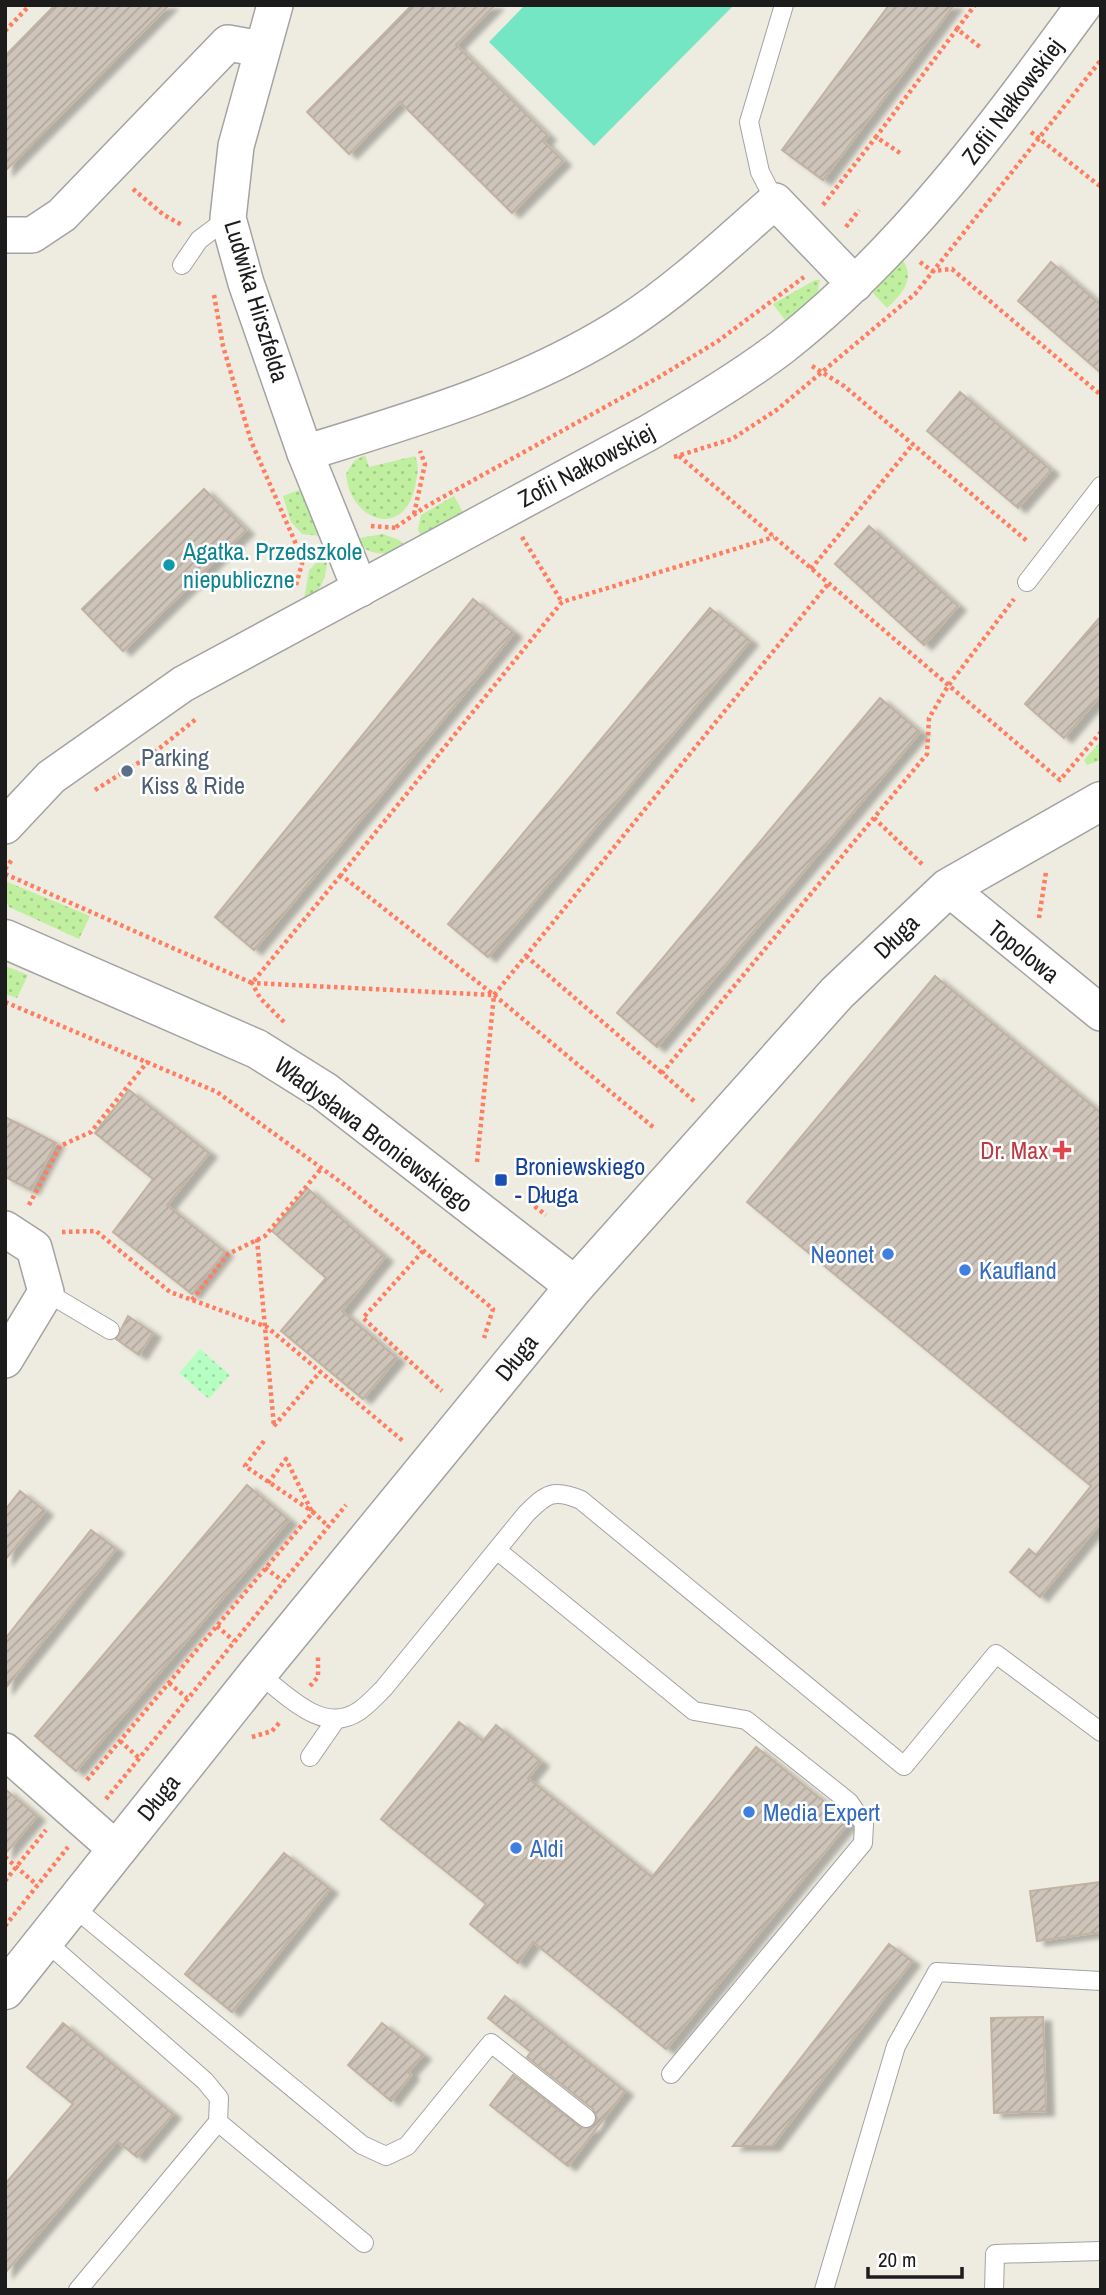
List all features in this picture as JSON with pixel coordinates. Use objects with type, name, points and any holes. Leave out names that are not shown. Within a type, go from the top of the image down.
[{"type":"street","name":"Ludwika Hirszfelda","points":[[275,5],[236,146],[228,218],[246,284],[305,453],[360,589]]},
{"type":"street","name":"Zofii Nałkowskiej","points":[[5,826],[51,777],[183,684],[695,406],[781,347],[855,284],[941,193],[1084,5]]},
{"type":"street","points":[[5,235],[32,235],[62,215],[228,43],[261,48]]},
{"type":"street","points":[[305,453],[443,411],[533,373],[626,323],[701,266],[775,201],[834,246],[855,284]]},
{"type":"street","name":"Długa","points":[[5,1990],[258,1673],[575,1286],[836,993],[948,888],[1101,802]]},
{"type":"street","name":"Topolowa","points":[[948,888],[1101,1013]]},
{"type":"street","name":"Władysława Broniewskiego","points":[[5,939],[257,1049],[324,1091],[575,1286]]},
{"type":"street","points":[[5,1360],[46,1292],[34,1248],[9,1231]]},
{"type":"street","points":[[5,1751],[116,1849]]},
{"type":"lane","points":[[775,201],[760,172],[750,122],[784,5]]},
{"type":"lane","points":[[182,265],[199,240],[228,218]]},
{"type":"lane","points":[[1027,582],[1101,486]]},
{"type":"lane","points":[[46,1292],[110,1331]]},
{"type":"lane","points":[[310,1757],[335,1721],[358,1712],[384,1688],[544,1496],[564,1493],[581,1500],[904,1766],[996,1654],[1101,1732]]},
{"type":"lane","points":[[498,1551],[694,1711],[746,1720],[849,1802],[864,1824],[863,1843],[671,2074]]},
{"type":"lane","points":[[258,1673],[307,1710],[335,1721]]},
{"type":"lane","points":[[71,1905],[362,2145],[386,2156],[407,2146],[491,2043],[586,2118]]},
{"type":"lane","points":[[44,1941],[205,2081],[219,2098],[218,2122],[78,2290]]},
{"type":"lane","points":[[824,2290],[895,2046],[937,1972],[1101,1981]]},
{"type":"lane","points":[[218,2122],[364,2243]]},
{"type":"lane","points":[[994,2290],[995,2254],[1101,2251]]},
{"type":"path","points":[[5,31],[30,5]]},
{"type":"path","points":[[816,215],[975,5]]},
{"type":"path","points":[[957,29],[980,47]]},
{"type":"path","points":[[876,137],[900,153]]},
{"type":"path","points":[[1049,146],[1101,187]]},
{"type":"path","points":[[150,203],[199,240],[209,251],[215,273],[213,302],[251,441],[303,560]]},
{"type":"path","points":[[396,527],[414,514],[718,341],[834,246],[859,210]]},
{"type":"path","points":[[952,269],[1101,395]]},
{"type":"path","points":[[844,386],[1025,539]]},
{"type":"path","points":[[410,421],[425,464],[414,514]]},
{"type":"path","points":[[811,569],[914,444]]},
{"type":"path","points":[[680,457],[1060,780],[1101,732]]},
{"type":"path","points":[[251,984],[562,602],[774,537]]},
{"type":"path","points":[[531,551],[562,602]]},
{"type":"path","points":[[662,1073],[927,754],[929,718],[948,686],[1027,582]]},
{"type":"path","points":[[477,1162],[494,995],[828,584]]},
{"type":"path","points":[[874,818],[912,854]]},
{"type":"path","points":[[1039,918],[1045,873],[1052,869]]},
{"type":"path","points":[[5,874],[251,984],[494,995]]},
{"type":"path","points":[[341,875],[494,995],[653,1128]]},
{"type":"path","points":[[526,956],[684,1092]]},
{"type":"path","points":[[251,984],[260,998],[293,1032]]},
{"type":"path","points":[[5,1003],[217,1092],[320,1170],[346,1186],[493,1310],[487,1335],[479,1344]]},
{"type":"path","points":[[9,1231],[60,1146],[91,1132],[148,1061]]},
{"type":"path","points":[[192,1300],[228,1254],[265,1236],[320,1170]]},
{"type":"path","points":[[525,1199],[546,1215]]},
{"type":"path","points":[[9,1231],[96,1231],[170,1292],[267,1326],[402,1442]]},
{"type":"path","points":[[257,1240],[267,1326],[274,1427],[320,1372]]},
{"type":"path","points":[[423,1251],[363,1318],[442,1391]]},
{"type":"path","points":[[434,1401],[449,1382]]},
{"type":"path","points":[[394,1451],[410,1432]]},
{"type":"path","points":[[264,1441],[244,1466],[313,1512],[328,1526]]},
{"type":"path","points":[[268,1483],[286,1458],[313,1512]]},
{"type":"path","points":[[5,1881],[17,1867],[139,1758],[353,1498]]},
{"type":"path","points":[[5,1926],[37,1885],[120,1741],[313,1512]]},
{"type":"path","points":[[265,1568],[283,1581]]},
{"type":"path","points":[[217,1626],[233,1641]]},
{"type":"path","points":[[169,1683],[187,1698]]},
{"type":"path","points":[[120,1741],[139,1758]]},
{"type":"path","points":[[5,1857],[37,1885]]},
{"type":"green space","points":[[525,5],[734,5],[594,146],[489,42]]},
{"type":"green space","points":[[901,258],[906,265],[908,279],[898,297],[887,308],[872,292],[873,287]]},
{"type":"green space","points":[[815,280],[820,280],[816,298],[785,320],[773,304]]},
{"type":"green space","points":[[365,455],[369,467],[415,456],[418,467],[415,487],[409,504],[400,514],[389,519],[378,518],[366,513],[357,503],[346,474],[354,461]]},
{"type":"green space","points":[[302,489],[321,536],[302,534],[291,522],[283,496]]},
{"type":"green space","points":[[454,496],[465,516],[423,540],[418,530],[421,515]]},
{"type":"green space","points":[[383,534],[399,540],[408,549],[393,553],[372,552],[354,539]]},
{"type":"green space","points":[[327,552],[322,582],[315,594],[303,605],[309,570]]},
{"type":"green space","points":[[1101,741],[1101,760],[1087,765],[1084,760]]},
{"type":"green space","points":[[5,881],[90,916],[79,939],[9,907],[5,900]]},
{"type":"green space","points":[[5,966],[28,975],[17,998],[5,994]]},
{"type":"green space","points":[[200,1349],[230,1375],[209,1399],[179,1373]]},
{"type":"building","points":[[55,5],[169,5],[5,171],[5,56]]},
{"type":"building","points":[[412,5],[495,5],[456,45],[548,136],[543,141],[563,161],[512,213],[400,102],[349,154],[307,112]]},
{"type":"building","points":[[889,5],[954,5],[823,180],[782,150]]},
{"type":"building","points":[[1051,262],[1101,305],[1101,373],[1018,301]]},
{"type":"building","points":[[960,392],[1051,470],[1018,508],[927,431]]},
{"type":"building","name":"Agatka. Przedszkole niepubliczne","points":[[204,489],[246,530],[123,651],[82,609]]},
{"type":"building","points":[[869,526],[958,606],[924,645],[835,564]]},
{"type":"building","points":[[473,599],[514,633],[254,950],[215,917]]},
{"type":"building","points":[[710,608],[750,641],[488,957],[448,924]]},
{"type":"building","points":[[1101,616],[1101,695],[1064,738],[1025,704]]},
{"type":"building","points":[[880,698],[920,732],[657,1047],[617,1013]]},
{"type":"building","name":"Kaufland","points":[[935,976],[1101,1113],[1101,1522],[1040,1597],[1010,1572],[1029,1549],[1036,1555],[1091,1486],[747,1202]]},
{"type":"building","points":[[129,1090],[209,1153],[167,1205],[225,1252],[192,1294],[113,1232],[153,1179],[95,1133]]},
{"type":"building","points":[[5,1117],[56,1143],[31,1190],[5,1177]]},
{"type":"building","points":[[307,1188],[385,1257],[342,1311],[397,1358],[363,1399],[281,1331],[326,1278],[272,1231]]},
{"type":"building","points":[[128,1316],[153,1333],[139,1355],[116,1339]]},
{"type":"building","points":[[247,1485],[289,1520],[76,1771],[35,1736]]},
{"type":"building","points":[[20,1491],[45,1511],[5,1560],[5,1510]]},
{"type":"building","points":[[91,1530],[116,1549],[5,1689],[5,1639]]},
{"type":"building","points":[[459,1722],[483,1741],[496,1725],[541,1762],[528,1778],[652,1877],[756,1747],[849,1822],[666,2049],[533,1942],[518,1963],[470,1924],[486,1904],[381,1819]]},
{"type":"building","points":[[5,1789],[37,1816],[5,1854]]},
{"type":"building","points":[[284,1853],[330,1889],[232,2012],[185,1974]]},
{"type":"building","points":[[1101,1882],[1101,1932],[1037,1941],[1030,1891]]},
{"type":"building","points":[[889,1944],[912,1961],[772,2146],[733,2146]]},
{"type":"building","points":[[505,1996],[625,2091],[568,2166],[490,2105],[513,2075],[580,2127],[591,2128],[597,2119],[593,2109],[527,2057],[531,2052],[488,2018]]},
{"type":"building","points":[[1043,2017],[1046,2111],[994,2113],[991,2018]]},
{"type":"building","points":[[63,2023],[173,2114],[137,2157],[117,2141],[5,2273],[5,2184],[73,2104],[27,2067]]},
{"type":"building","points":[[382,2023],[423,2055],[408,2072],[411,2075],[391,2101],[348,2065]]},
{"type":"place","name":"Agatka. Przedszkole niepubliczne","points":[[169,565]]},
{"type":"place","name":"Parking Kiss & Ride","points":[[127,771]]},
{"type":"place","name":"Dr. Max","points":[[1062,1150]]},
{"type":"place","name":"Broniewskiego - Długa","points":[[501,1180]]},
{"type":"place","name":"Neonet","points":[[888,1254]]},
{"type":"place","name":"Kaufland","points":[[965,1270]]},
{"type":"place","name":"Media Expert","points":[[749,1812]]},
{"type":"place","name":"Aldi","points":[[516,1848]]}]
